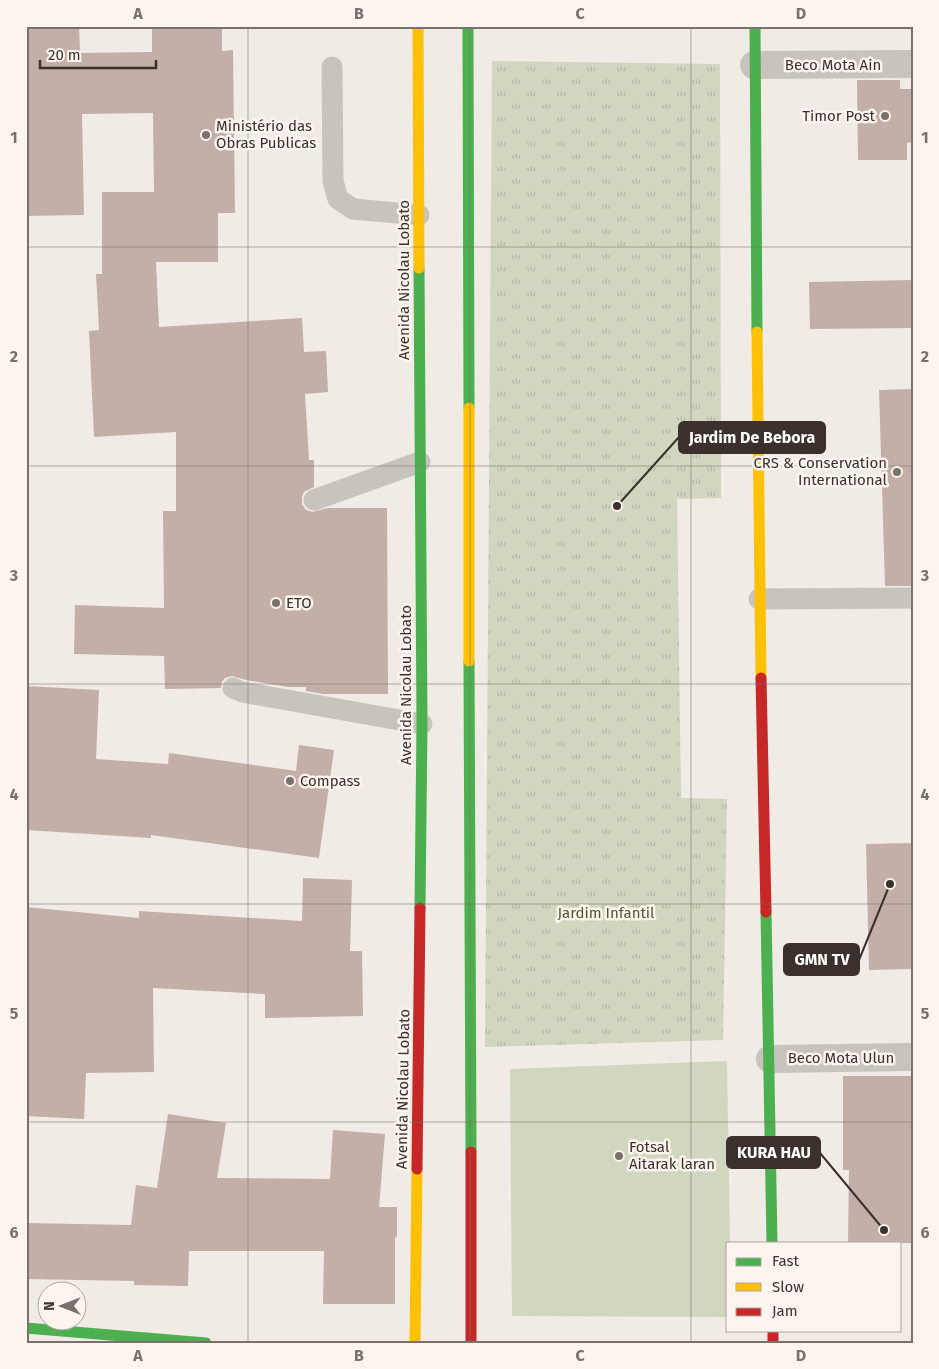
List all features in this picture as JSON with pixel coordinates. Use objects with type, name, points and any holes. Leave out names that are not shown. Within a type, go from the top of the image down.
[{"type":"main road","name":"Avenida Nicolau Lobato","points":[[415,1343],[422,724],[418,26]]},
{"type":"main road","points":[[468,26],[471,1343]]},
{"type":"main road","points":[[754,26],[759,599],[770,1059],[772,1242]]},
{"type":"main road","points":[[26,1328],[206,1343]]},
{"type":"street","name":"Beco Mota Ain","points":[[754,65],[913,64]]},
{"type":"street","name":"Beco Mota Ulun","points":[[770,1059],[913,1058]]},
{"type":"lane","points":[[332,67],[333,181],[338,199],[353,208],[418,215]]},
{"type":"lane","points":[[314,500],[420,462]]},
{"type":"lane","points":[[759,599],[913,598]]},
{"type":"lane","points":[[233,688],[242,692],[422,724]]},
{"type":"green space","name":"Jardim Infantil","points":[[492,61],[720,64],[721,498],[677,499],[681,798],[727,799],[723,1040],[485,1047]]},
{"type":"green space","name":"Fotsal Aitarak laran","points":[[727,1061],[730,1242],[726,1242],[726,1317],[512,1316],[510,1069]]},
{"type":"building","points":[[79,26],[80,53],[152,52],[152,26],[222,26],[222,51],[233,50],[235,213],[218,213],[218,262],[156,262],[159,327],[302,318],[304,352],[326,351],[328,392],[305,394],[309,460],[314,460],[314,487],[304,492],[302,504],[306,510],[312,512],[328,508],[387,508],[388,694],[323,694],[306,691],[306,687],[288,687],[232,676],[225,678],[221,688],[165,689],[164,656],[74,654],[75,605],[164,608],[163,511],[176,511],[176,432],[94,437],[89,331],[99,330],[96,274],[102,274],[102,192],[154,192],[153,113],[82,114],[84,215],[26,216],[26,27]]},
{"type":"building","name":"Timor Post","points":[[857,80],[900,80],[900,89],[913,89],[913,142],[907,143],[907,160],[858,160]]},
{"type":"building","points":[[913,280],[913,328],[810,329],[809,282]]},
{"type":"building","name":"CRS & Conservation International","points":[[913,389],[913,586],[885,586],[879,390]]},
{"type":"building","points":[[26,686],[99,690],[96,759],[168,764],[169,753],[296,771],[299,745],[334,750],[319,858],[151,835],[151,838],[26,830]]},
{"type":"building","points":[[913,843],[913,969],[869,970],[866,844]]},
{"type":"building","points":[[303,878],[352,880],[350,951],[362,951],[363,1016],[265,1018],[265,994],[153,988],[154,1072],[86,1073],[84,1119],[26,1116],[26,907],[139,918],[139,911],[302,921]]},
{"type":"building","points":[[843,1076],[913,1076],[913,1243],[848,1242],[849,1170],[843,1170]]},
{"type":"building","points":[[168,1114],[226,1123],[217,1178],[330,1179],[333,1130],[385,1134],[379,1207],[397,1207],[395,1304],[323,1304],[324,1251],[189,1251],[188,1286],[134,1285],[134,1281],[26,1279],[26,1223],[131,1225],[136,1185],[157,1188]]},
{"type":"traffic: fast","points":[[468,26],[469,408]]},
{"type":"traffic: fast","points":[[755,26],[757,332]]},
{"type":"traffic: fast","points":[[419,268],[422,724],[420,908]]},
{"type":"traffic: fast","points":[[469,661],[471,1152]]},
{"type":"traffic: fast","points":[[766,912],[772,1242]]},
{"type":"traffic: fast","points":[[26,1328],[206,1343]]},
{"type":"traffic: slow","points":[[418,26],[419,268]]},
{"type":"traffic: slow","points":[[757,332],[761,678]]},
{"type":"traffic: slow","points":[[469,408],[469,661]]},
{"type":"traffic: slow","points":[[415,1343],[417,1169]]},
{"type":"traffic: jam","points":[[761,678],[766,912]]},
{"type":"traffic: jam","points":[[417,1169],[420,908]]},
{"type":"traffic: jam","points":[[471,1152],[471,1343]]},
{"type":"traffic: jam","points":[[773,1332],[773,1343]]},
{"type":"place","name":"Timor Post","points":[[885,116]]},
{"type":"place","name":"Ministério das Obras Publicas","points":[[206,135]]},
{"type":"place","name":"CRS & Conservation International","points":[[897,472]]},
{"type":"place","name":"Jardim De Bebora","points":[[617,506]]},
{"type":"place","name":"ETO","points":[[276,603]]},
{"type":"place","name":"Compass","points":[[290,781]]},
{"type":"place","name":"GMN TV","points":[[890,884]]},
{"type":"place","name":"Fotsal Aitarak laran","points":[[619,1156]]},
{"type":"place","name":"KURA HAU","points":[[884,1230]]}]
